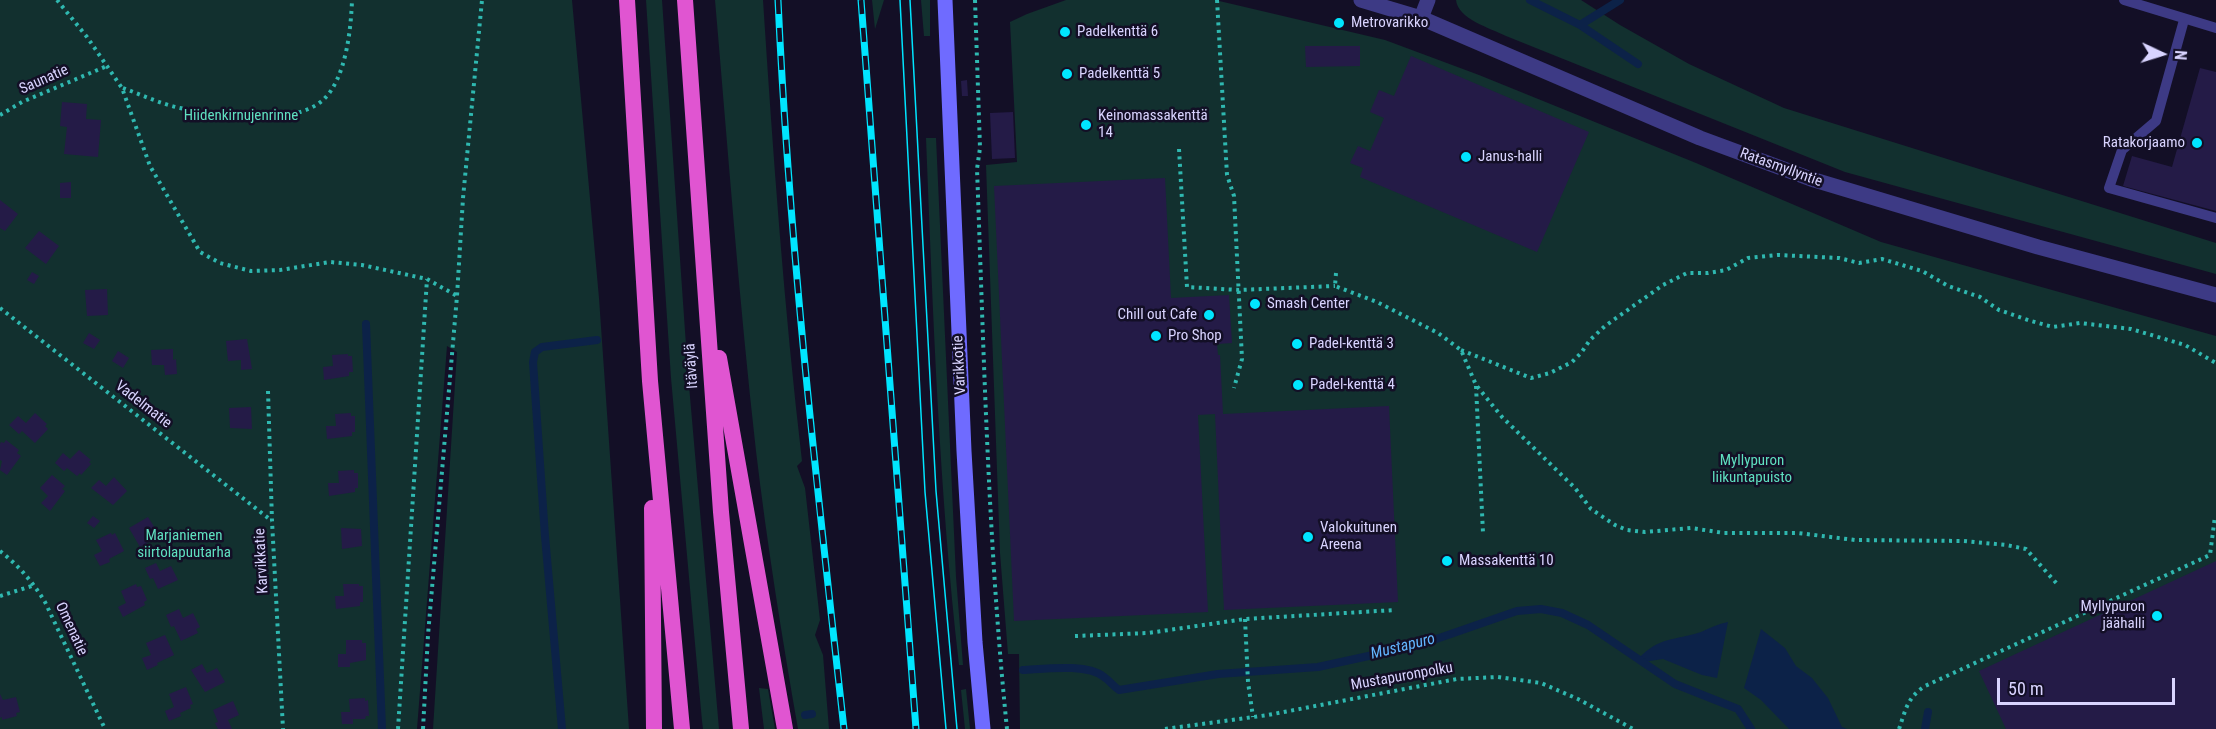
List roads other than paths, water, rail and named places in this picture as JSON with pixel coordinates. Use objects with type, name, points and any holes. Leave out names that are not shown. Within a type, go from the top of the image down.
[{"type":"highway","points":[[627,0],[650,381],[682,729]]},
{"type":"highway","name":"Itäväylä","points":[[685,0],[721,512],[741,729]]},
{"type":"highway","points":[[703,275],[785,729]]},
{"type":"highway","points":[[650,381],[654,729]]},
{"type":"main road","name":"Varikkotie","points":[[945,0],[965,463],[975,642],[983,729]]},
{"type":"street","name":"Ratasmyllyntie","points":[[1361,0],[1421,18],[1700,138],[1810,179],[2038,247],[2216,295]]},
{"type":"street","points":[[1421,18],[1428,0]]},
{"type":"lane","points":[[2124,0],[2216,28]]},
{"type":"lane","points":[[2184,20],[2156,121],[2122,150],[2109,188],[2216,218]]},
{"type":"water","points":[[1728,622],[1717,678],[1702,675],[1663,659],[1643,662],[1638,659],[1660,643]]},
{"type":"water","points":[[1761,629],[1785,648],[1796,666],[1812,678],[1828,698],[1842,727],[1847,729],[1789,729],[1761,700],[1744,688]]},
{"type":"waterway","points":[[1530,0],[1580,25],[1638,64]]},
{"type":"waterway","points":[[1580,25],[1620,0]]},
{"type":"waterway","points":[[366,324],[382,729]]},
{"type":"waterway","points":[[562,729],[533,362],[535,352],[542,347],[597,340]]},
{"type":"waterway","name":"Mustapuro","points":[[1023,670],[1065,668],[1087,670],[1104,677],[1119,690],[1218,674],[1318,667],[1419,645],[1517,611],[1541,609],[1562,613],[1588,625],[1675,684],[1738,709],[1751,729]]},
{"type":"waterway","points":[[1925,729],[1928,712]]},
{"type":"waterway","name":"Mustapuro","points":[[805,715],[812,714]]},
{"type":"tram line","points":[[900,0],[925,492],[946,729]]},
{"type":"tram line","points":[[910,0],[936,491],[957,729]]},
{"type":"railway","points":[[778,0],[797,274],[844,729]]},
{"type":"railway","points":[[861,0],[916,729]]},
{"type":"place","name":"Metrovarikko","points":[[1339,23]]},
{"type":"place","name":"Padelkenttä 6","points":[[1065,32]]},
{"type":"place","name":"Padelkenttä 5","points":[[1067,74]]},
{"type":"place","name":"Keinomassakenttä 14","points":[[1086,125]]},
{"type":"place","name":"Ratakorjaamo","points":[[2197,143]]},
{"type":"place","name":"Janus-halli","points":[[1466,157]]},
{"type":"place","name":"Smash Center","points":[[1255,304]]},
{"type":"place","name":"Chill out Cafe","points":[[1209,315]]},
{"type":"place","name":"Pro Shop","points":[[1156,336]]},
{"type":"place","name":"Padel-kenttä 3","points":[[1297,344]]},
{"type":"place","name":"Padel-kenttä 4","points":[[1298,385]]},
{"type":"place","name":"Valokuitunen Areena","points":[[1308,537]]},
{"type":"place","name":"Massakenttä 10","points":[[1447,561]]},
{"type":"place","name":"Myllypuron jäähalli","points":[[2157,616]]},
{"type":"park label","name":"Hiidenkirnujenrinne","points":[[241,116]]},
{"type":"park label","name":"Myllypuron liikuntapuisto","points":[[1752,470]]},
{"type":"park label","name":"Marjaniemen siirtolapuutarha","points":[[184,544]]}]
